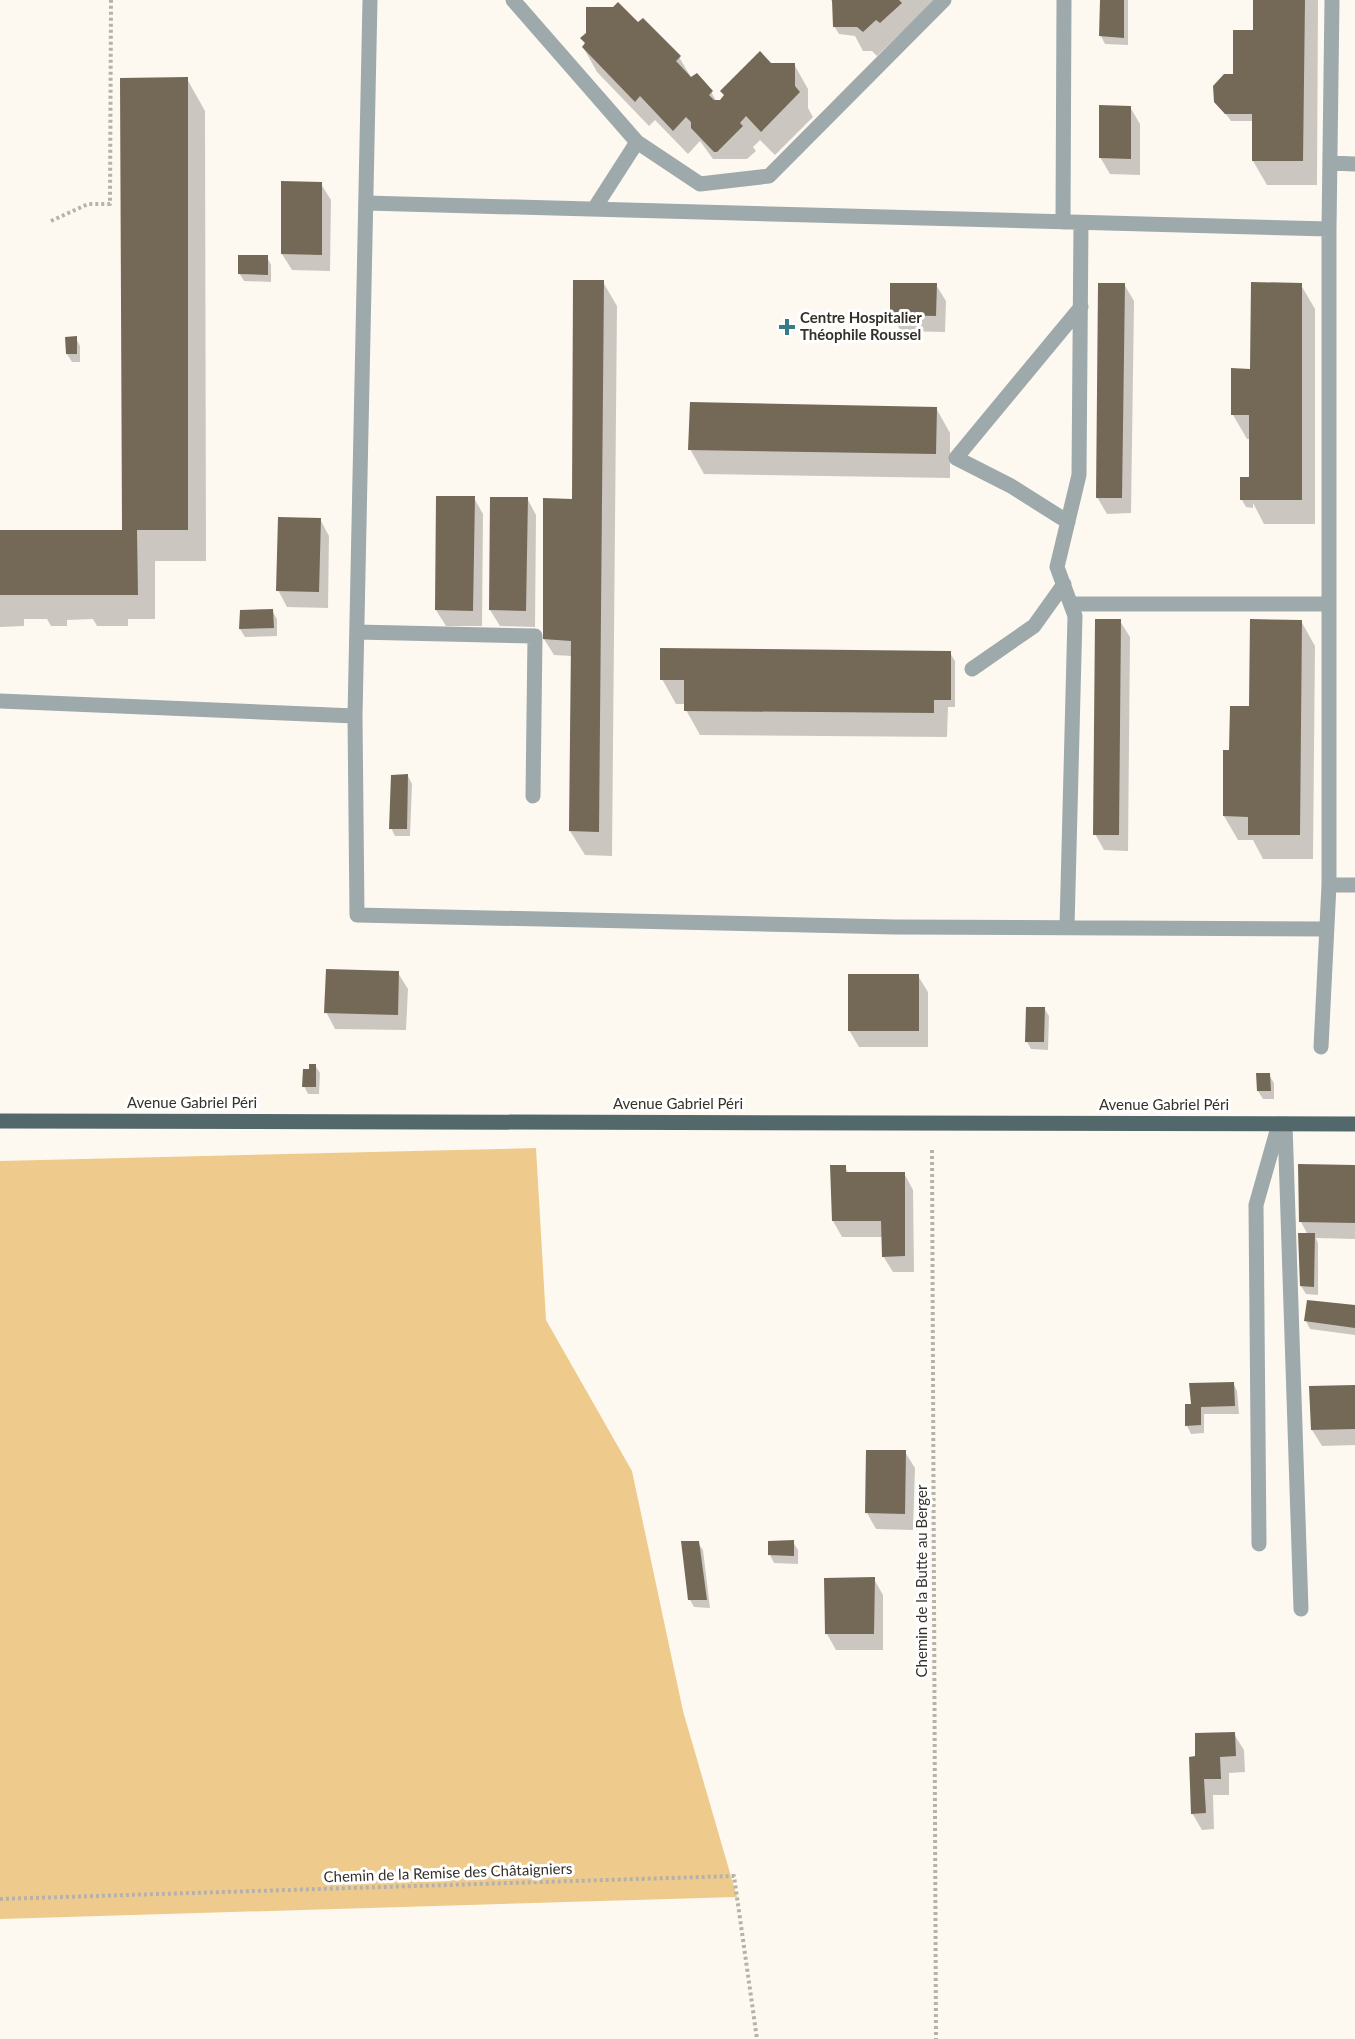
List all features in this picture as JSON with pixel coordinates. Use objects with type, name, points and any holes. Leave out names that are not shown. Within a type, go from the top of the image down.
[{"type":"main road","name":"Avenue Gabriel Péri","points":[[0,1121],[1355,1124]]},
{"type":"lane","points":[[370,0],[355,716],[357,915],[895,927],[1326,929]]},
{"type":"lane","points":[[513,0],[637,142],[700,184],[770,177],[944,0]]},
{"type":"lane","points":[[1063,222],[1064,0]]},
{"type":"lane","points":[[1321,1047],[1329,885],[1329,229],[1332,0]]},
{"type":"lane","points":[[594,209],[637,142]]},
{"type":"lane","points":[[1330,163],[1355,164]]},
{"type":"lane","points":[[366,203],[1329,229]]},
{"type":"lane","points":[[1067,927],[1075,616],[1057,567],[1079,475],[1081,223]]},
{"type":"lane","points":[[1068,522],[1011,486],[956,458],[1081,307]]},
{"type":"lane","points":[[972,669],[1035,626],[1064,584]]},
{"type":"lane","points":[[1071,604],[1329,604]]},
{"type":"lane","points":[[357,632],[535,636],[533,796]]},
{"type":"lane","points":[[0,701],[355,716]]},
{"type":"lane","points":[[1329,885],[1355,885]]},
{"type":"lane","points":[[1258,1544],[1256,1205],[1282,1124]]},
{"type":"lane","points":[[1282,1124],[1301,1609]]},
{"type":"path","points":[[51,221],[88,204],[110,204],[111,0]]},
{"type":"path","name":"Chemin de la Butte au Berger","points":[[932,1122],[936,2039]]},
{"type":"path","name":"Chemin de la Remise des Châtaigniers","points":[[0,1899],[734,1876],[757,2039]]},
{"type":"shaded area","points":[[536,1148],[546,1320],[632,1471],[683,1711],[737,1897],[0,1919],[0,1161]]},
{"type":"building","points":[[832,0],[899,0],[902,3],[880,23],[876,20],[863,32],[857,27],[833,27]]},
{"type":"building","points":[[1100,0],[1124,0],[1124,38],[1099,36]]},
{"type":"building","points":[[1253,0],[1305,0],[1303,161],[1252,161],[1252,114],[1225,114],[1214,102],[1213,86],[1224,74],[1233,74],[1233,30],[1253,30]]},
{"type":"building","points":[[618,2],[638,22],[643,18],[681,56],[676,61],[691,77],[697,73],[713,91],[709,95],[714,100],[720,100],[724,95],[720,91],[760,51],[771,63],[795,63],[795,86],[800,92],[761,132],[746,116],[740,123],[743,126],[717,152],[714,152],[691,128],[691,122],[686,117],[673,131],[640,96],[635,102],[582,47],[585,43],[580,38],[586,33],[586,7],[613,7]]},
{"type":"building","points":[[188,77],[188,530],[137,530],[138,595],[0,595],[0,530],[122,530],[120,78]]},
{"type":"building","points":[[1099,105],[1131,106],[1131,159],[1099,158]]},
{"type":"building","points":[[281,181],[322,182],[322,255],[281,254]]},
{"type":"building","points":[[238,255],[268,255],[268,275],[238,274]]},
{"type":"building","points":[[573,280],[604,280],[599,832],[569,831],[571,641],[543,639],[543,498],[572,499]]},
{"type":"building","points":[[1251,282],[1302,283],[1302,500],[1240,500],[1240,477],[1249,477],[1249,415],[1231,415],[1231,368],[1250,369]]},
{"type":"building","points":[[890,283],[937,283],[936,316],[890,315]]},
{"type":"building","points":[[1098,283],[1125,283],[1122,498],[1096,498]]},
{"type":"building","points":[[77,336],[77,354],[66,354],[65,337]]},
{"type":"building","points":[[690,402],[937,407],[936,454],[688,450]]},
{"type":"building","points":[[436,496],[475,496],[473,611],[435,610]]},
{"type":"building","points":[[490,497],[528,497],[526,611],[489,610]]},
{"type":"building","points":[[278,517],[321,518],[319,592],[276,591]]},
{"type":"building","points":[[273,609],[274,628],[239,629],[240,610]]},
{"type":"building","points":[[1095,619],[1121,619],[1119,835],[1093,835]]},
{"type":"building","points":[[1250,619],[1302,620],[1300,835],[1248,835],[1248,817],[1223,816],[1223,750],[1229,750],[1230,706],[1249,706]]},
{"type":"building","points":[[660,648],[951,651],[951,700],[934,700],[934,713],[684,711],[684,680],[660,680]]},
{"type":"building","points":[[408,774],[407,829],[389,829],[391,775]]},
{"type":"building","points":[[326,969],[399,971],[398,1015],[324,1013]]},
{"type":"building","points":[[848,974],[919,974],[919,1031],[848,1031]]},
{"type":"building","points":[[1026,1007],[1045,1007],[1044,1042],[1025,1042]]},
{"type":"building","points":[[309,1064],[316,1064],[316,1087],[302,1087],[303,1069],[309,1069]]},
{"type":"building","points":[[1256,1073],[1270,1073],[1271,1091],[1257,1091]]},
{"type":"building","points":[[1298,1164],[1355,1165],[1355,1223],[1299,1222]]},
{"type":"building","points":[[830,1165],[846,1165],[846,1172],[905,1172],[905,1256],[882,1257],[881,1221],[832,1221]]},
{"type":"building","points":[[1298,1233],[1315,1233],[1314,1287],[1300,1286]]},
{"type":"building","points":[[1307,1300],[1355,1305],[1355,1328],[1304,1321]]},
{"type":"building","points":[[1234,1382],[1235,1406],[1201,1407],[1201,1425],[1185,1426],[1185,1404],[1191,1404],[1189,1383]]},
{"type":"building","points":[[1355,1385],[1355,1429],[1311,1430],[1309,1386]]},
{"type":"building","points":[[866,1450],[906,1450],[905,1514],[865,1513]]},
{"type":"building","points":[[794,1540],[794,1556],[768,1555],[768,1541]]},
{"type":"building","points":[[681,1541],[699,1541],[707,1600],[688,1600]]},
{"type":"building","points":[[875,1577],[874,1634],[825,1634],[824,1578]]},
{"type":"building","points":[[1235,1732],[1236,1756],[1220,1757],[1221,1779],[1204,1779],[1206,1813],[1191,1814],[1189,1757],[1195,1756],[1195,1733]]},
{"type":"place","name":"Centre Hospitalier Théophile Roussel","points":[[787,327]]}]
